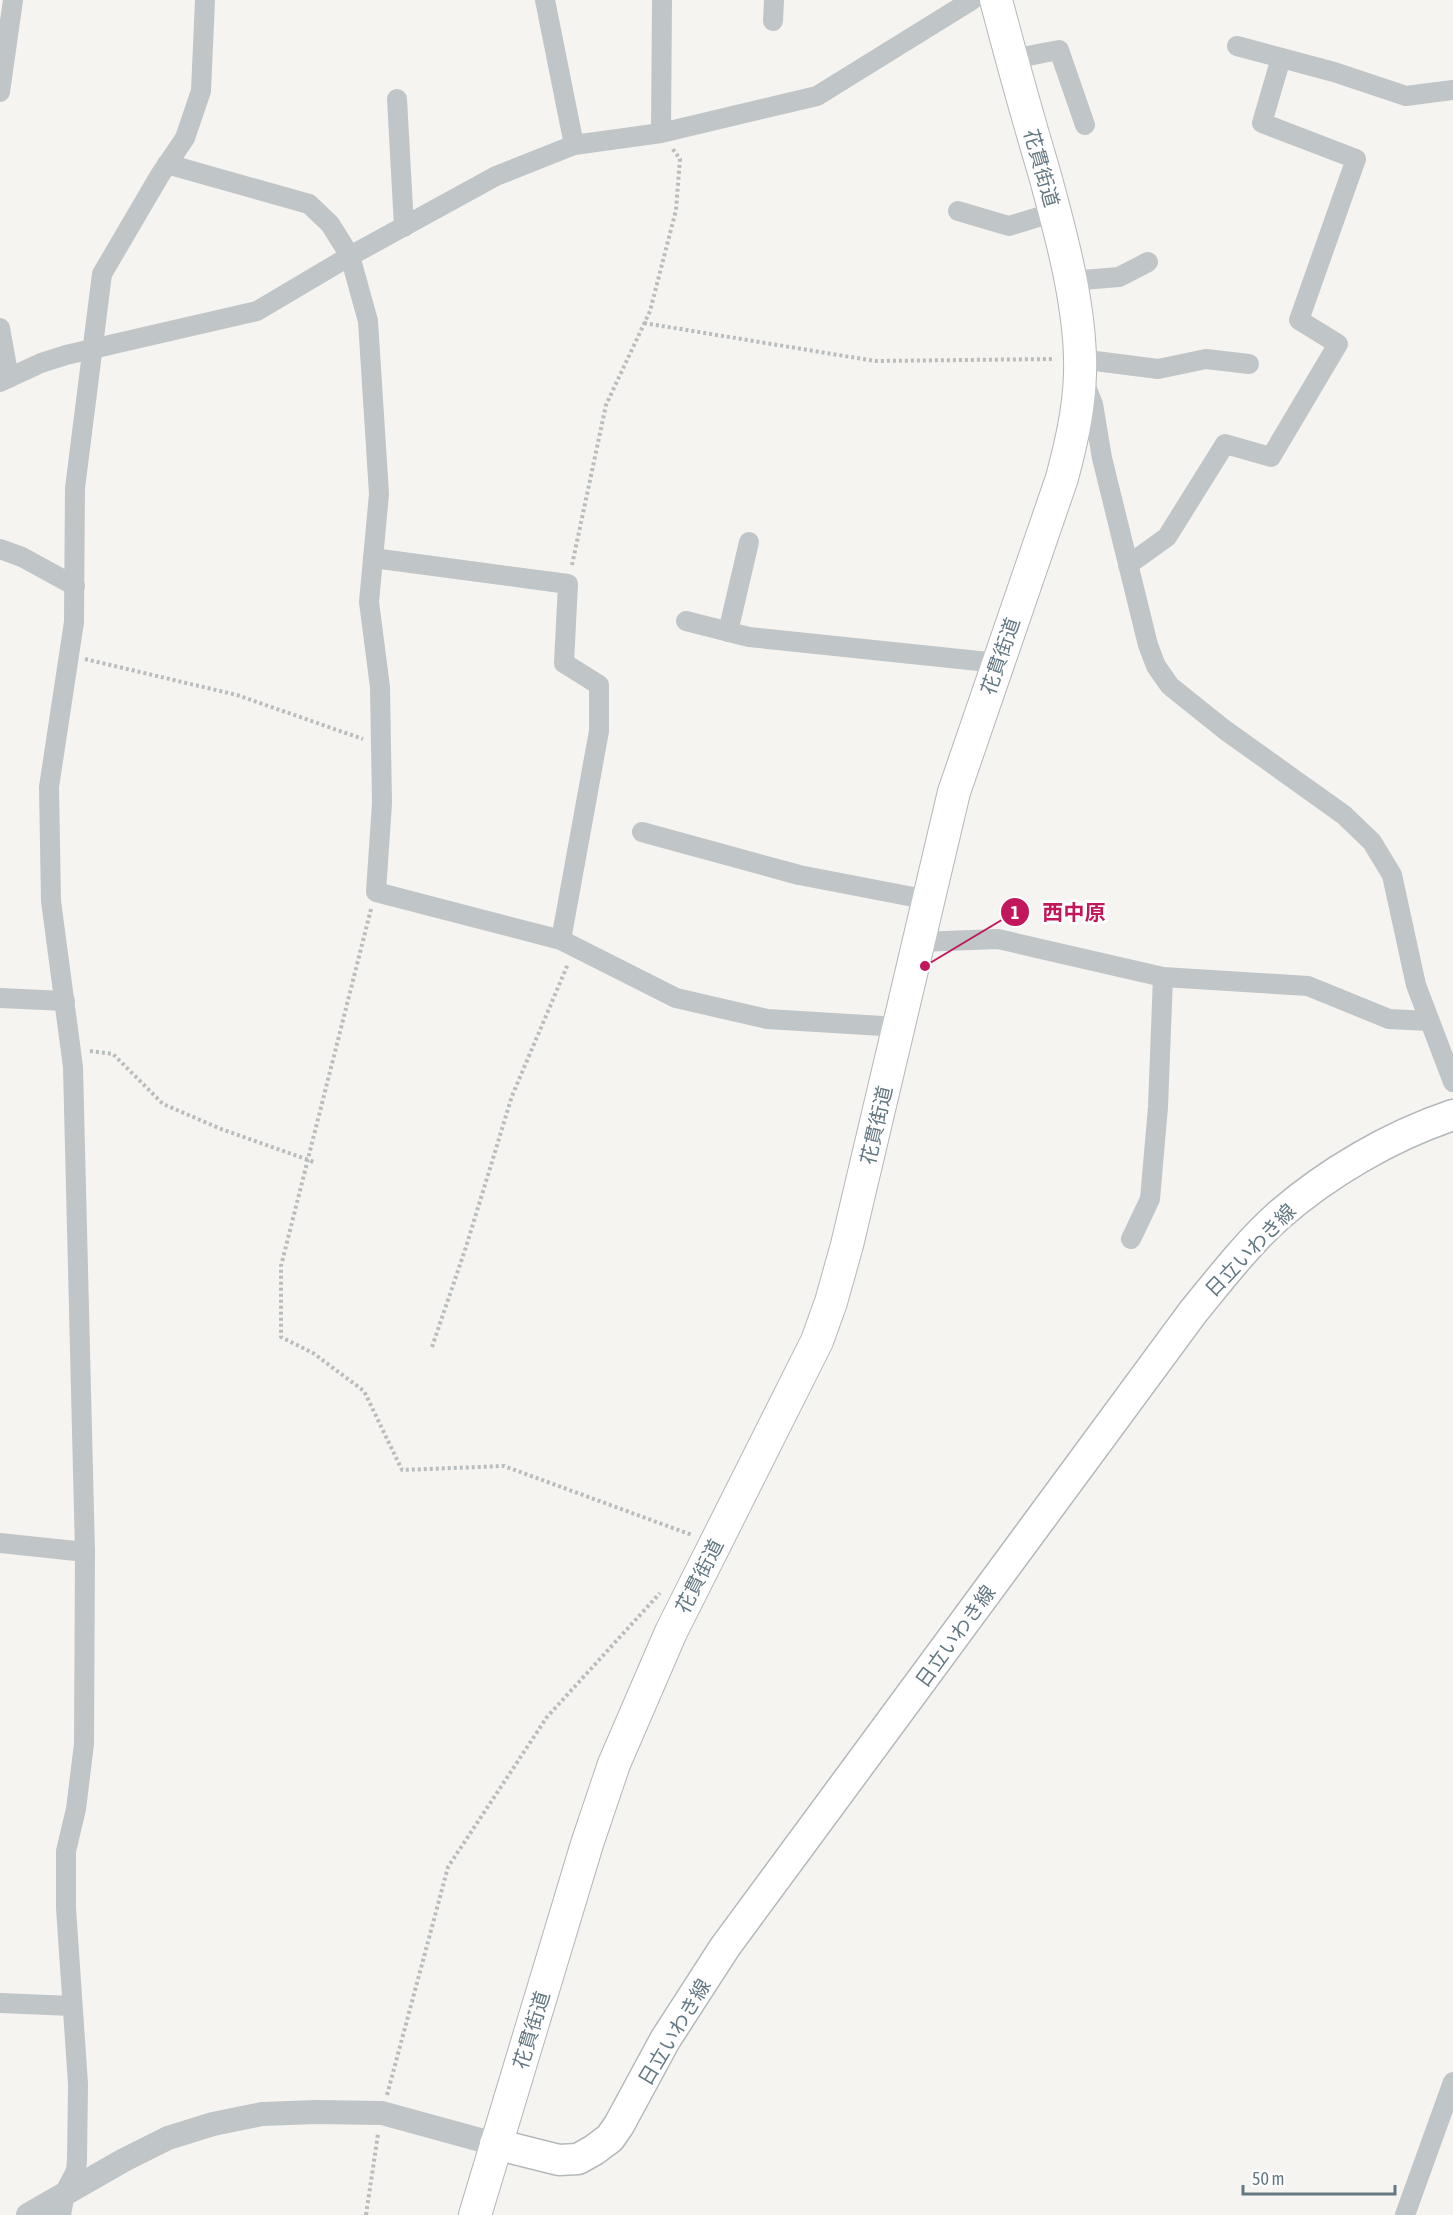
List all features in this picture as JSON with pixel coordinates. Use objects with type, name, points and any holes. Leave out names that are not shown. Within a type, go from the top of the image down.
[{"type":"highway","name":"花貫街道","points":[[476,2215],[495,2144],[587,1844],[614,1764],[671,1632],[792,1395],[817,1341],[831,1302],[847,1245],[954,792],[1062,478],[1073,435],[1080,367],[1070,281],[1055,212],[996,0]]},
{"type":"main road","name":"日立いわき線","points":[[495,2144],[559,2160],[578,2158],[610,2138],[620,2125],[666,2040],[725,1947],[1179,1331],[1226,1271],[1278,1216],[1334,1174],[1401,1137],[1453,1115]]},
{"type":"street","points":[[0,92],[13,0]]},
{"type":"street","points":[[63,2204],[76,2170],[77,2160],[78,2084],[66,1908],[66,1851],[76,1809],[84,1744],[85,1552],[73,1067],[51,901],[49,787],[74,622],[75,488],[102,274],[167,164],[185,138],[201,91],[205,0]]},
{"type":"street","points":[[545,0],[574,145]]},
{"type":"street","points":[[661,133],[662,0]]},
{"type":"street","points":[[773,21],[774,0]]},
{"type":"street","points":[[0,328],[5,380],[41,363],[94,348],[256,311],[350,256],[496,176],[574,145],[661,133],[817,96],[972,0]]},
{"type":"street","points":[[1237,46],[1334,72],[1406,96],[1453,90]]},
{"type":"street","points":[[1012,59],[1059,50],[1084,125]]},
{"type":"street","points":[[1128,565],[1167,537],[1225,444],[1271,457],[1338,344],[1299,320],[1356,159],[1262,123],[1281,58]]},
{"type":"street","points":[[397,99],[404,227]]},
{"type":"street","points":[[167,164],[309,204],[330,224],[350,256],[368,321],[379,494],[369,602],[380,687],[382,803],[376,892],[568,944],[676,998],[767,1019],[899,1027]]},
{"type":"street","points":[[958,211],[1009,226],[1055,212]]},
{"type":"street","points":[[1070,281],[1119,276],[1148,262]]},
{"type":"street","points":[[1249,364],[1206,359],[1158,369],[1080,367],[1093,404],[1102,458],[1148,645],[1156,666],[1170,686],[1225,730],[1344,815],[1372,842],[1386,862],[1392,875],[1416,985],[1453,1082]]},
{"type":"street","points":[[728,632],[749,542]]},
{"type":"street","points":[[0,549],[22,557],[75,586]]},
{"type":"street","points":[[373,558],[568,584],[564,663],[599,685],[599,731],[568,944]]},
{"type":"street","points":[[686,621],[749,637],[998,663]]},
{"type":"street","points":[[642,832],[800,875],[929,900]]},
{"type":"street","points":[[919,942],[998,939],[1163,977],[1308,986],[1389,1019],[1429,1021]]},
{"type":"street","points":[[1131,1239],[1150,1199],[1158,1107],[1163,977]]},
{"type":"street","points":[[0,998],[65,1001]]},
{"type":"street","points":[[0,1543],[85,1552]]},
{"type":"street","points":[[0,2003],[72,2006]]},
{"type":"street","points":[[1405,2215],[1453,2082]]},
{"type":"street","points":[[28,2215],[63,2204],[168,2138],[213,2124],[262,2114],[382,2113],[495,2144]]},
{"type":"path","points":[[568,584],[606,405],[650,311],[676,210],[680,159],[661,133]]},
{"type":"path","points":[[644,323],[876,361],[1080,367]]},
{"type":"path","points":[[69,656],[237,695],[381,746]]},
{"type":"path","points":[[376,892],[281,1266],[281,1337],[313,1353],[364,1391],[402,1470],[504,1466],[716,1543]]},
{"type":"path","points":[[432,1347],[466,1247],[512,1096],[568,944]]},
{"type":"path","points":[[71,1049],[112,1054],[163,1104],[221,1129],[314,1162]]},
{"type":"path","points":[[366,2215],[382,2113],[448,1867],[547,1717],[662,1591]]},
{"type":"place","name":"西中原","points":[[925,966]]}]
